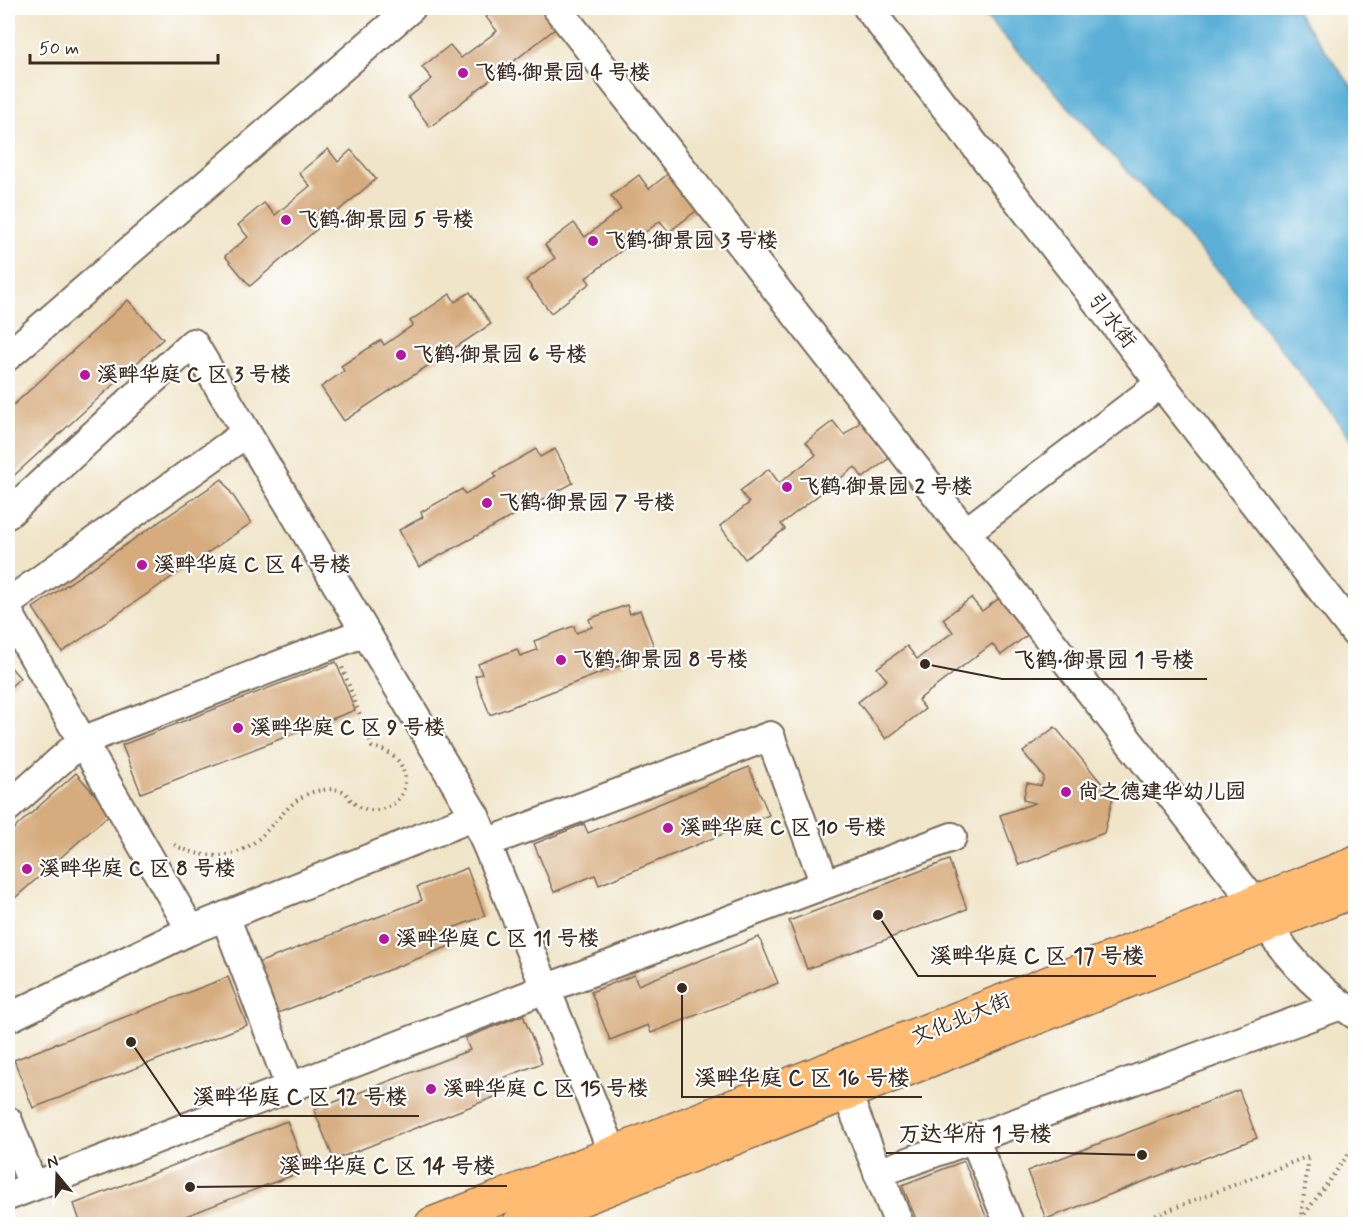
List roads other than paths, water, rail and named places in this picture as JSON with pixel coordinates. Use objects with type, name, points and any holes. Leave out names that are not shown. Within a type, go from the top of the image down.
[{"type":"main road","name":"文化北大街","points":[[432,1224],[619,1168],[847,1094],[1261,914],[1356,863]]},
{"type":"main road","name":"文化北大街","points":[[519,1224],[619,1168],[1261,914],[1356,890]]},
{"type":"street","points":[[8,356],[411,8]]},
{"type":"street","points":[[557,8],[966,532],[1306,973],[1348,1010],[878,1173]]},
{"type":"street","name":"引水街","points":[[868,8],[1356,634]]},
{"type":"street","points":[[8,514],[193,343],[475,816],[619,1168]]},
{"type":"street","points":[[966,532],[1161,384]]},
{"type":"street","points":[[8,603],[246,433]]},
{"type":"street","points":[[8,612],[190,930]]},
{"type":"street","points":[[8,807],[82,741],[365,632]]},
{"type":"street","points":[[486,843],[770,736],[825,884]]},
{"type":"street","points":[[8,1018],[190,930],[475,816]]},
{"type":"street","points":[[8,1121],[20,1191],[545,989],[952,837]]},
{"type":"street","points":[[225,916],[290,1087]]},
{"type":"street","points":[[847,1094],[899,1224]]},
{"type":"street","points":[[974,1138],[1009,1224]]},
{"type":"water","points":[[978,8],[1294,8],[1355,91],[1355,443],[1224,277]]},
{"type":"place","name":"飞鹤·御景园 4 号楼","points":[[463,73]]},
{"type":"place","name":"飞鹤·御景园 5 号楼","points":[[286,220]]},
{"type":"place","name":"飞鹤·御景园 3 号楼","points":[[593,241]]},
{"type":"place","name":"飞鹤·御景园 6 号楼","points":[[401,355]]},
{"type":"place","name":"溪畔华庭 C 区 3 号楼","points":[[85,375]]},
{"type":"place","name":"飞鹤·御景园 2 号楼","points":[[787,487]]},
{"type":"place","name":"飞鹤·御景园 7 号楼","points":[[487,503]]},
{"type":"place","name":"溪畔华庭 C 区 4 号楼","points":[[142,565]]},
{"type":"place","name":"飞鹤·御景园 8 号楼","points":[[561,660]]},
{"type":"place","name":"飞鹤·御景园 1 号楼","points":[[925,664]]},
{"type":"place","name":"溪畔华庭 C 区 9 号楼","points":[[238,728]]},
{"type":"place","name":"尚之德建华幼儿园","points":[[1066,792]]},
{"type":"place","name":"溪畔华庭 C 区 10 号楼","points":[[668,828]]},
{"type":"place","name":"溪畔华庭 C 区 8 号楼","points":[[27,869]]},
{"type":"place","name":"溪畔华庭 C 区 17 号楼","points":[[878,915]]},
{"type":"place","name":"溪畔华庭 C 区 11 号楼","points":[[384,939]]},
{"type":"place","name":"溪畔华庭 C 区 16 号楼","points":[[682,988]]},
{"type":"place","name":"溪畔华庭 C 区 12 号楼","points":[[131,1042]]},
{"type":"place","name":"溪畔华庭 C 区 15 号楼","points":[[431,1089]]},
{"type":"place","name":"万达华府 1 号楼","points":[[1142,1155]]},
{"type":"place","name":"溪畔华庭 C 区 14 号楼","points":[[190,1187]]}]
